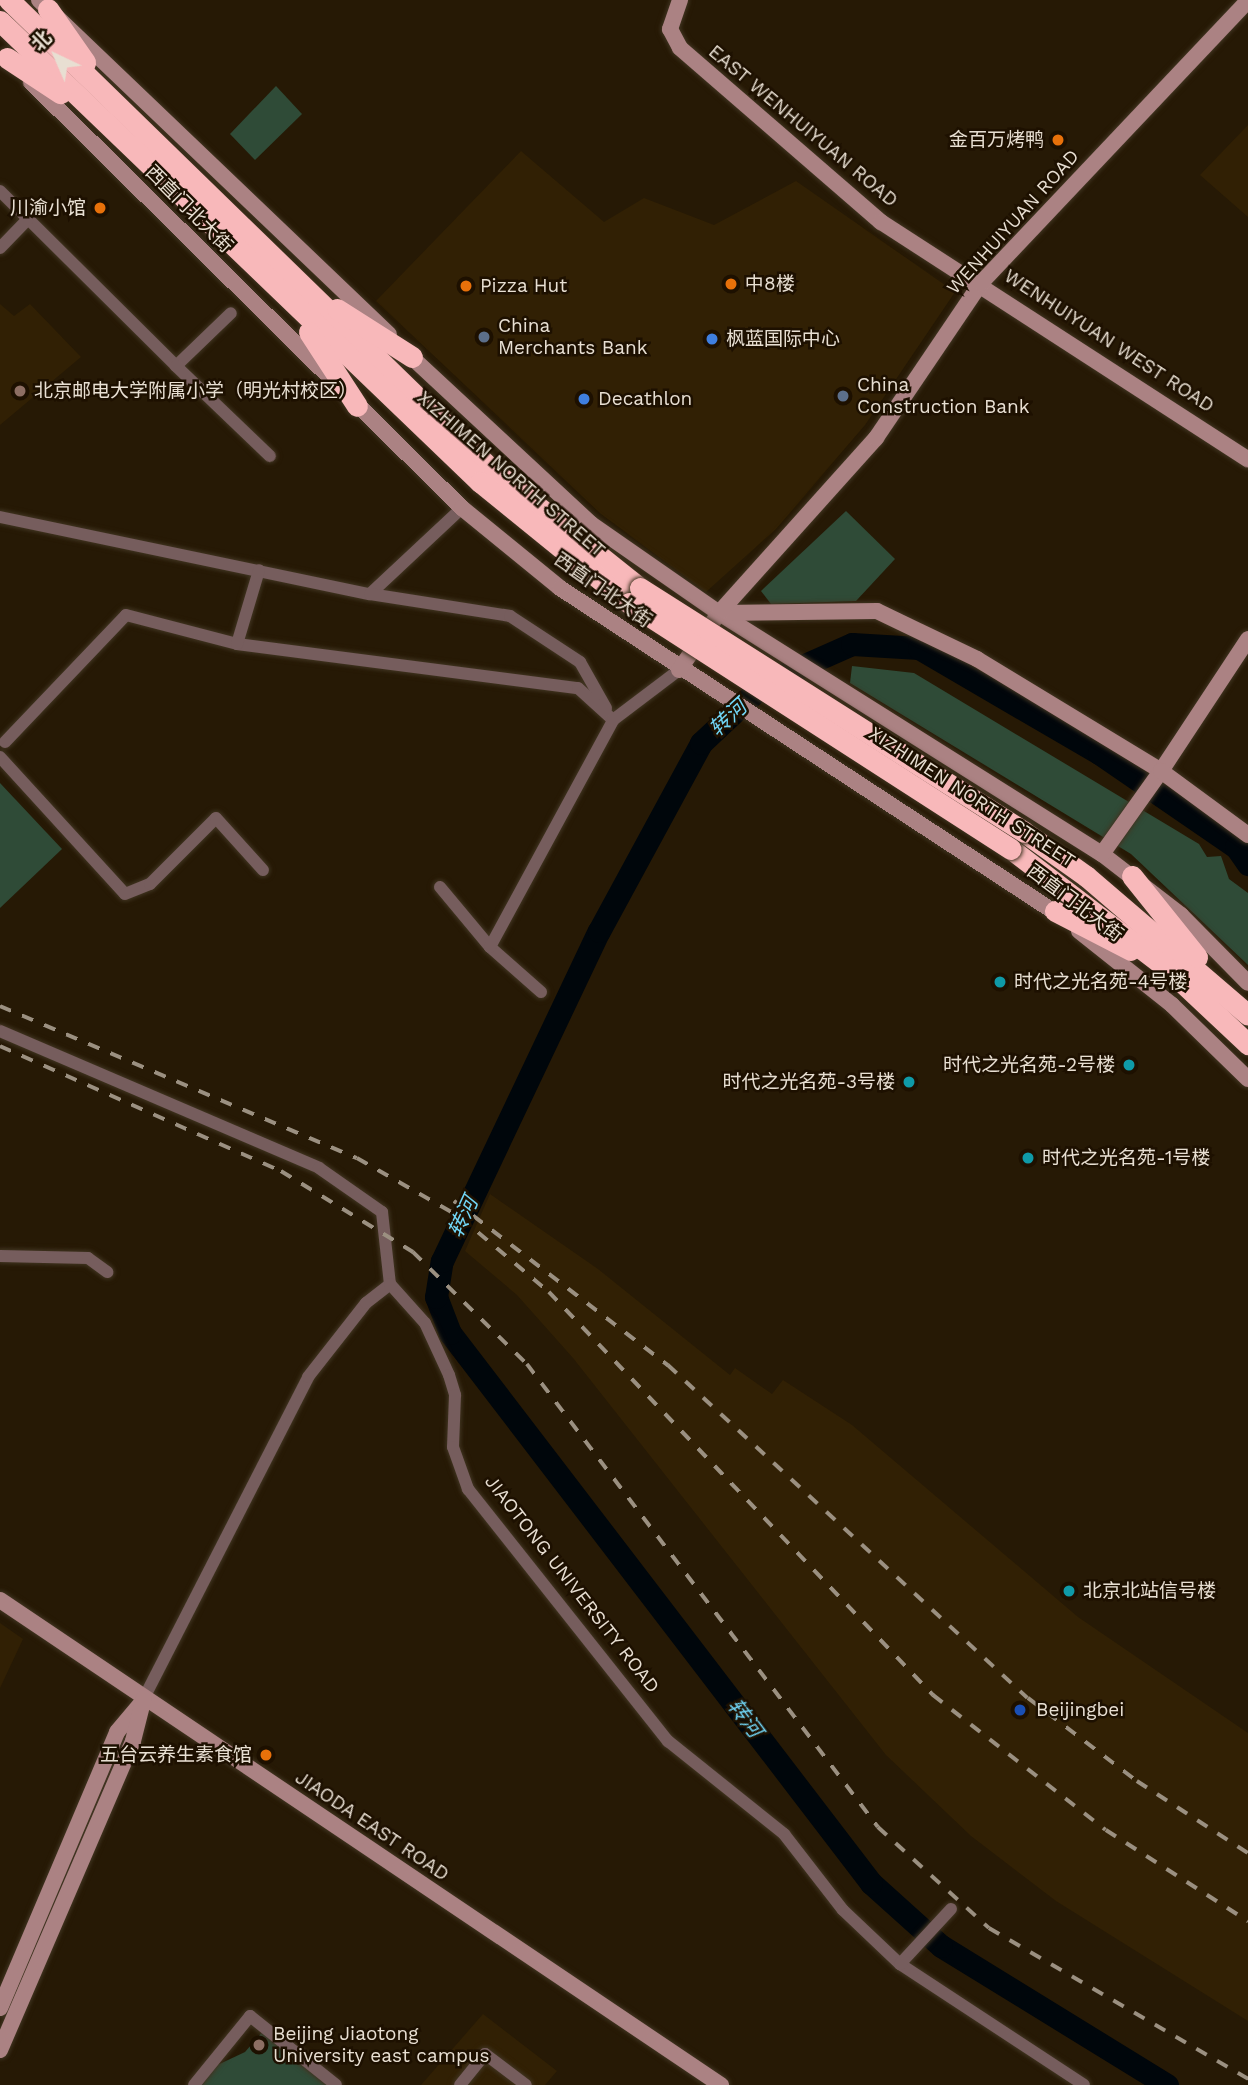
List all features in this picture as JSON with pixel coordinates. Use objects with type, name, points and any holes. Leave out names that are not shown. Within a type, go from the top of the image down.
[{"type":"highway","name":"XIZHIMEN NORTH STREET","points":[[9,0],[43,33],[108,113],[290,304],[480,482],[634,595],[1017,840],[1223,989],[1248,1015]]},
{"type":"highway","points":[[44,4],[108,113]]},
{"type":"highway","name":"XIZHIMEN NORTH STREET","points":[[0,21],[32,52],[108,113],[297,283],[492,470],[634,595]]},
{"type":"highway","points":[[3,55],[108,113]]},
{"type":"highway","points":[[297,283],[412,357]]},
{"type":"highway","points":[[290,304],[357,406]]},
{"type":"highway","name":"XIZHIMEN NORTH STREET","points":[[1017,840],[1168,969],[1248,1044]]},
{"type":"highway","points":[[1132,876],[1223,989]]},
{"type":"highway","points":[[1055,911],[1168,969]]},
{"type":"street","name":"EAST WENHUIYUAN ROAD","points":[[680,0],[670,29],[699,66],[881,222],[981,283]]},
{"type":"street","name":"WENHUIYUAN ROAD","points":[[679,670],[719,613],[876,438],[981,283],[1248,1]]},
{"type":"street","points":[[44,4],[412,357],[591,524],[719,613],[1102,853],[1132,876],[1248,983]]},
{"type":"street","name":"西直门北大街","points":[[3,55],[462,508],[679,670],[1055,911],[1172,1005],[1248,1079]]},
{"type":"street","points":[[0,191],[270,456]]},
{"type":"street","points":[[0,248],[28,219]]},
{"type":"street","name":"WENHUIYUAN WEST ROAD","points":[[981,283],[1248,459]]},
{"type":"street","points":[[176,366],[231,313]]},
{"type":"street","points":[[370,594],[462,508]]},
{"type":"street","points":[[1,516],[370,594],[510,617],[580,662],[613,720]]},
{"type":"street","points":[[237,644],[259,570]]},
{"type":"street","points":[[635,639],[674,583]]},
{"type":"street","points":[[719,613],[877,611],[977,659],[1157,769],[1248,835]]},
{"type":"street","points":[[5,742],[126,615],[237,644],[578,688],[613,720]]},
{"type":"street","points":[[714,692],[763,639]]},
{"type":"street","points":[[1102,853],[1248,639]]},
{"type":"street","points":[[490,947],[613,720],[679,670]]},
{"type":"street","points":[[0,757],[125,894],[150,884],[216,818],[263,870]]},
{"type":"street","points":[[440,887],[490,947],[541,992]]},
{"type":"street","points":[[0,1031],[319,1168],[382,1212],[390,1284],[366,1303],[308,1377],[144,1698],[117,1732],[0,2008]]},
{"type":"street","points":[[0,1256],[88,1258],[107,1272]]},
{"type":"street","name":"JIAOTONG UNIVERSITY ROAD","points":[[390,1284],[425,1323],[449,1375],[453,1447],[468,1489],[668,1741],[783,1834],[843,1910],[900,1964],[1084,2085]]},
{"type":"street","name":"JIAODA EAST ROAD","points":[[0,1600],[721,2085]]},
{"type":"street","points":[[0,2050],[133,1741],[144,1698]]},
{"type":"street","points":[[900,1964],[947,1913]]},
{"type":"street","points":[[194,2085],[250,2016],[335,2085]]},
{"type":"street","points":[[460,2085],[485,2054],[526,2085]]},
{"type":"shaded area","points":[[1248,125],[1248,217],[1200,175]]},
{"type":"shaded area","points":[[521,151],[604,222],[644,198],[714,225],[796,181],[955,292],[865,425],[776,529],[706,592],[601,514],[376,301]]},
{"type":"shaded area","name":"北京邮电大学附属小学（明光村校区）","points":[[0,304],[14,316],[30,304],[81,357],[0,425]]},
{"type":"shaded area","points":[[490,1194],[598,1269],[730,1375],[735,1368],[772,1394],[783,1380],[852,1425],[1078,1617],[1248,1733],[1248,2021],[1056,1901],[971,1836],[886,1755],[573,1358],[517,1295],[465,1251]]},
{"type":"shaded area","points":[[0,1623],[23,1639],[0,1688]]},
{"type":"shaded area","name":"Beijing Jiaotong University east campus","points":[[483,2014],[557,2071],[545,2085],[421,2085]]},
{"type":"green space","points":[[276,86],[302,114],[255,160],[230,134]]},
{"type":"green space","points":[[846,511],[895,559],[856,601],[771,604],[761,591]]},
{"type":"green space","points":[[852,666],[914,673],[1199,844],[1207,857],[1221,856],[1229,879],[1248,893],[1248,965],[1131,854],[850,683]]},
{"type":"green space","points":[[0,783],[62,849],[0,908]]},
{"type":"green space","points":[[264,2030],[328,2085],[195,2085],[211,2068],[245,2052]]},
{"type":"waterway","name":"转河","points":[[1167,2085],[941,1946],[871,1883],[450,1333],[436,1297],[442,1261],[599,931],[701,743],[766,682],[852,644],[919,648],[1099,753],[1236,847],[1248,864]]},
{"type":"railway","points":[[0,1006],[357,1158],[460,1217],[549,1292],[933,1695],[1106,1830],[1248,1921]]},
{"type":"railway","points":[[0,1046],[281,1171],[413,1252],[527,1364],[878,1827],[989,1928],[1248,2079]]},
{"type":"railway","points":[[454,1201],[668,1365],[1028,1698],[1137,1781],[1248,1853]]},
{"type":"place","name":"金百万烤鸭","points":[[1058,140]]},
{"type":"place","name":"川渝小馆","points":[[100,208]]},
{"type":"place","name":"中8楼","points":[[731,284]]},
{"type":"place","name":"Pizza Hut","points":[[466,286]]},
{"type":"place","name":"China Merchants Bank","points":[[484,337]]},
{"type":"place","name":"枫蓝国际中心","points":[[712,339]]},
{"type":"place","name":"北京邮电大学附属小学（明光村校区）","points":[[20,391]]},
{"type":"place","name":"China Construction Bank","points":[[843,396]]},
{"type":"place","name":"Decathlon","points":[[584,399]]},
{"type":"place","name":"时代之光名苑-4号楼","points":[[1000,982]]},
{"type":"place","name":"时代之光名苑-2号楼","points":[[1129,1065]]},
{"type":"place","name":"时代之光名苑-3号楼","points":[[909,1082]]},
{"type":"place","name":"时代之光名苑-1号楼","points":[[1028,1158]]},
{"type":"place","name":"北京北站信号楼","points":[[1069,1591]]},
{"type":"place","name":"Beijingbei","points":[[1020,1710]]},
{"type":"place","name":"五台云养生素食馆","points":[[266,1755]]},
{"type":"place","name":"Beijing Jiaotong University east campus","points":[[259,2045]]}]
